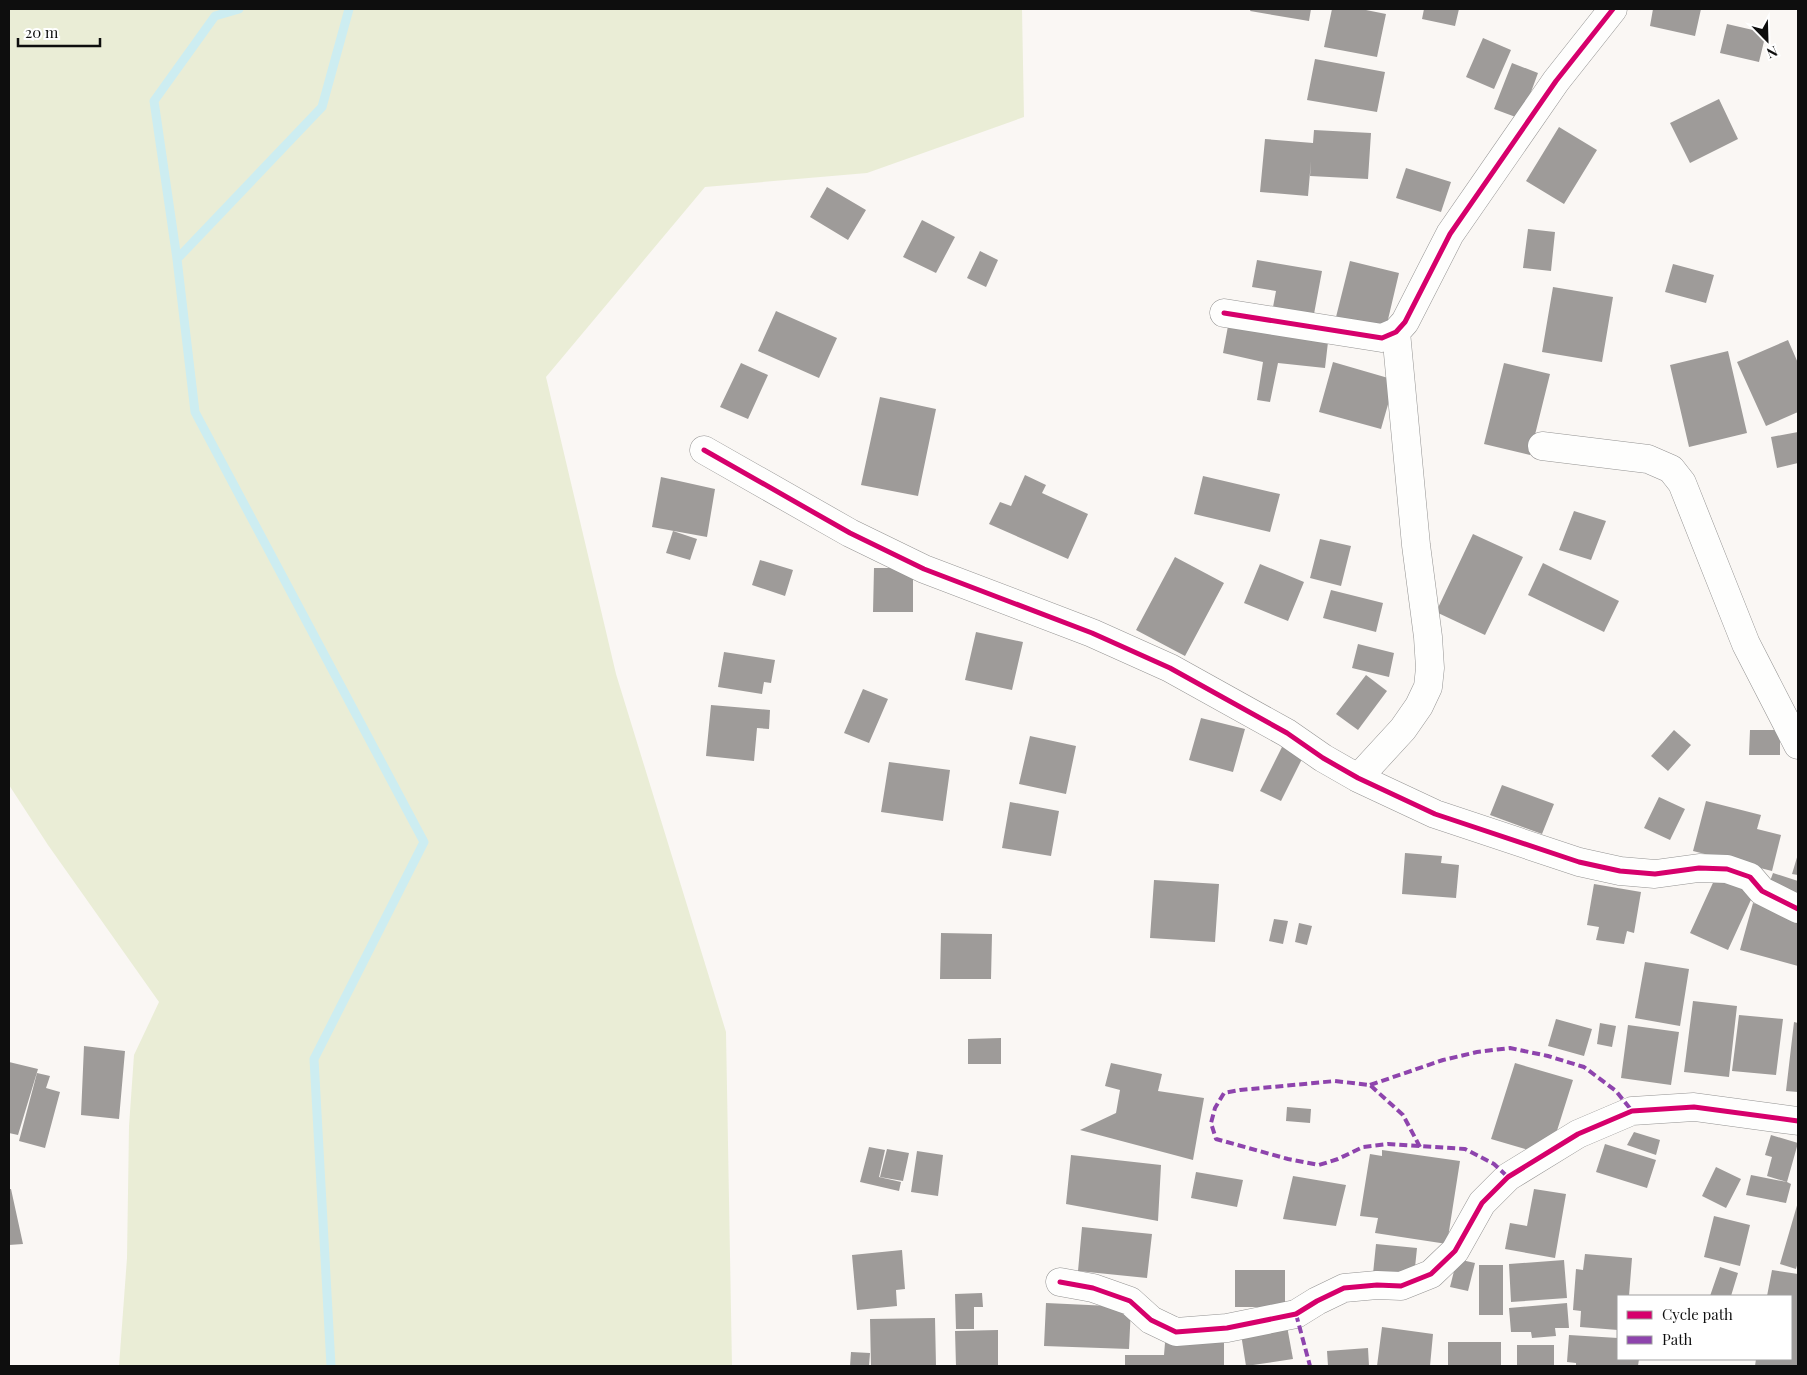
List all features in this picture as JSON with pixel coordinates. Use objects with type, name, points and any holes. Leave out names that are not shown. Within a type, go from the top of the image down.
[{"type":"street","points":[[1224,313],[1382,338],[1396,332],[1405,322],[1450,234],[1556,81],[1612,9]]},
{"type":"street","points":[[1358,778],[1403,729],[1419,706],[1428,687],[1429,678],[1428,637],[1416,545],[1396,332]]},
{"type":"street","points":[[1542,446],[1648,459],[1671,469],[1682,483],[1746,644],[1798,746]]},
{"type":"street","points":[[704,450],[850,533],[924,568],[1092,632],[1170,668],[1287,733],[1323,758],[1358,778],[1435,814],[1579,862],[1620,871],[1655,874],[1699,868],[1727,869],[1750,877],[1762,891],[1798,909]]},
{"type":"street","points":[[1060,1282],[1093,1288],[1130,1301],[1151,1320],[1176,1332],[1227,1328],[1296,1314],[1317,1300],[1344,1288],[1377,1285],[1401,1286],[1431,1274],[1455,1251],[1482,1203],[1508,1177],[1578,1134],[1632,1111],[1694,1107],[1798,1121]]},
{"type":"green space","points":[[9,9],[1022,9],[1024,117],[867,173],[705,187],[546,377],[616,674],[726,1032],[732,1366],[119,1366],[127,1258],[129,1126],[134,1055],[159,1002],[48,845],[9,785]]},
{"type":"building","points":[[1251,9],[1311,9],[1309,21],[1250,11]]},
{"type":"building","points":[[1332,9],[1361,9],[1386,14],[1377,57],[1324,47]]},
{"type":"building","points":[[1424,9],[1459,9],[1455,26],[1422,19]]},
{"type":"building","points":[[1653,9],[1701,9],[1695,36],[1650,26]]},
{"type":"building","points":[[1727,24],[1766,33],[1759,62],[1720,53]]},
{"type":"building","points":[[1483,38],[1511,50],[1494,89],[1466,77]]},
{"type":"building","points":[[1315,59],[1385,72],[1377,112],[1307,100]]},
{"type":"building","points":[[1512,63],[1538,73],[1521,119],[1494,109]]},
{"type":"building","points":[[1719,99],[1738,139],[1690,163],[1670,123]]},
{"type":"building","points":[[1559,127],[1597,150],[1564,204],[1526,181]]},
{"type":"building","points":[[1314,130],[1371,133],[1368,179],[1310,176],[1311,161],[1308,196],[1260,192],[1265,139],[1313,143]]},
{"type":"building","points":[[1406,168],[1451,182],[1441,212],[1396,198]]},
{"type":"building","points":[[827,187],[866,210],[848,240],[810,217]]},
{"type":"building","points":[[922,220],[955,237],[936,273],[903,257]]},
{"type":"building","points":[[1528,229],[1555,232],[1551,271],[1523,268]]},
{"type":"building","points":[[980,251],[998,260],[986,287],[967,278]]},
{"type":"building","points":[[1257,260],[1322,271],[1314,314],[1273,307],[1276,291],[1252,287]]},
{"type":"building","points":[[1350,261],[1399,273],[1386,328],[1336,317]]},
{"type":"building","points":[[1673,264],[1714,275],[1706,303],[1665,292]]},
{"type":"building","points":[[1553,287],[1613,297],[1602,362],[1542,352]]},
{"type":"building","points":[[776,311],[837,338],[819,378],[758,351]]},
{"type":"building","points":[[1228,326],[1328,342],[1325,368],[1278,363],[1270,402],[1257,400],[1263,362],[1223,353]]},
{"type":"building","points":[[1788,340],[1798,363],[1798,412],[1766,426],[1737,362]]},
{"type":"building","points":[[1728,351],[1747,433],[1689,447],[1670,365]]},
{"type":"building","points":[[1333,362],[1395,380],[1381,429],[1319,412]]},
{"type":"building","points":[[741,363],[768,375],[748,419],[720,407]]},
{"type":"building","points":[[1504,363],[1550,374],[1530,455],[1484,444]]},
{"type":"building","points":[[880,397],[936,409],[918,496],[861,485]]},
{"type":"building","points":[[1798,432],[1798,463],[1777,468],[1771,437]]},
{"type":"building","points":[[1025,475],[1046,485],[1042,493],[1088,514],[1068,559],[989,524],[1000,502],[1011,506]]},
{"type":"building","points":[[1203,476],[1280,494],[1270,532],[1194,514]]},
{"type":"building","points":[[661,477],[715,489],[707,537],[652,527]]},
{"type":"building","points":[[1574,511],[1606,521],[1591,560],[1559,550]]},
{"type":"building","points":[[673,531],[697,539],[690,560],[666,553]]},
{"type":"building","points":[[1473,534],[1523,557],[1485,635],[1436,612]]},
{"type":"building","points":[[1320,539],[1351,546],[1341,586],[1310,578]]},
{"type":"building","points":[[1175,557],[1224,583],[1185,656],[1136,630]]},
{"type":"building","points":[[760,560],[793,570],[785,596],[752,585]]},
{"type":"building","points":[[1543,563],[1619,601],[1604,632],[1528,595]]},
{"type":"building","points":[[1260,564],[1304,582],[1288,621],[1244,603]]},
{"type":"building","points":[[874,568],[913,568],[913,612],[873,612]]},
{"type":"building","points":[[1331,590],[1383,603],[1376,632],[1323,618]]},
{"type":"building","points":[[976,632],[1023,642],[1012,690],[965,680]]},
{"type":"building","points":[[1358,644],[1394,653],[1389,677],[1352,668]]},
{"type":"building","points":[[724,652],[775,660],[771,683],[764,682],[762,694],[718,687]]},
{"type":"building","points":[[1366,675],[1387,691],[1358,730],[1336,714]]},
{"type":"building","points":[[863,689],[888,699],[869,743],[844,733]]},
{"type":"building","points":[[711,705],[770,710],[769,729],[757,728],[754,761],[706,756]]},
{"type":"building","points":[[1201,718],[1245,729],[1233,772],[1189,760]]},
{"type":"building","points":[[1674,730],[1691,745],[1668,771],[1651,756]]},
{"type":"building","points":[[1750,730],[1780,730],[1780,755],[1749,755]]},
{"type":"building","points":[[1030,736],[1076,746],[1066,794],[1019,784]]},
{"type":"building","points":[[1283,745],[1304,755],[1281,801],[1260,791]]},
{"type":"building","points":[[889,762],[950,770],[943,821],[881,812]]},
{"type":"building","points":[[1502,785],[1554,804],[1542,834],[1490,815]]},
{"type":"building","points":[[1659,797],[1685,809],[1670,840],[1644,828]]},
{"type":"building","points":[[1706,801],[1761,815],[1757,829],[1781,835],[1772,871],[1693,851]]},
{"type":"building","points":[[1010,802],[1059,811],[1051,856],[1002,848]]},
{"type":"building","points":[[1405,853],[1442,856],[1441,863],[1459,865],[1456,898],[1402,894]]},
{"type":"building","points":[[1798,854],[1798,875],[1792,874]]},
{"type":"building","points":[[1773,873],[1798,881],[1798,895],[1769,884]]},
{"type":"building","points":[[1717,874],[1755,891],[1728,950],[1690,933]]},
{"type":"building","points":[[1154,880],[1219,884],[1215,942],[1150,938]]},
{"type":"building","points":[[1594,884],[1641,892],[1634,933],[1627,931],[1624,944],[1596,940],[1599,927],[1587,925]]},
{"type":"building","points":[[1753,903],[1798,916],[1798,966],[1740,950]]},
{"type":"building","points":[[1274,919],[1288,921],[1283,944],[1269,941]]},
{"type":"building","points":[[1299,923],[1312,926],[1307,945],[1295,942]]},
{"type":"building","points":[[941,933],[992,934],[991,979],[940,979]]},
{"type":"building","points":[[1645,962],[1689,969],[1680,1026],[1635,1018]]},
{"type":"building","points":[[1693,1001],[1737,1006],[1729,1077],[1684,1072]]},
{"type":"building","points":[[1739,1015],[1783,1019],[1776,1075],[1732,1071]]},
{"type":"building","points":[[1556,1019],[1592,1029],[1584,1056],[1548,1046]]},
{"type":"building","points":[[1794,1022],[1798,1023],[1798,1092],[1786,1091]]},
{"type":"building","points":[[1600,1023],[1616,1026],[1612,1047],[1597,1044]]},
{"type":"building","points":[[1628,1025],[1679,1032],[1671,1085],[1621,1078]]},
{"type":"building","points":[[1001,1038],[1001,1064],[968,1064],[968,1039]]},
{"type":"building","points":[[84,1046],[125,1051],[119,1119],[81,1115]]},
{"type":"building","points":[[9,1062],[38,1069],[18,1135],[9,1133]]},
{"type":"building","points":[[1111,1063],[1162,1074],[1158,1091],[1204,1098],[1193,1160],[1080,1130],[1116,1113],[1120,1090],[1105,1086]]},
{"type":"building","points":[[1515,1063],[1573,1080],[1549,1156],[1491,1139]]},
{"type":"building","points":[[37,1073],[50,1076],[46,1088],[60,1092],[45,1148],[19,1141]]},
{"type":"building","points":[[1287,1107],[1311,1109],[1310,1123],[1286,1121]]},
{"type":"building","points":[[1634,1132],[1660,1140],[1656,1155],[1627,1145]]},
{"type":"building","points":[[1771,1135],[1798,1143],[1787,1182],[1767,1176],[1772,1157],[1765,1155]]},
{"type":"building","points":[[1605,1144],[1656,1160],[1647,1188],[1596,1172]]},
{"type":"building","points":[[869,1147],[885,1150],[879,1177],[901,1182],[899,1191],[860,1182]]},
{"type":"building","points":[[887,1149],[909,1153],[903,1181],[880,1177]]},
{"type":"building","points":[[1382,1150],[1460,1161],[1447,1244],[1375,1233],[1378,1218],[1360,1216],[1370,1154],[1382,1156]]},
{"type":"building","points":[[917,1151],[943,1155],[938,1196],[911,1192]]},
{"type":"building","points":[[1071,1155],[1161,1165],[1158,1221],[1066,1204]]},
{"type":"building","points":[[1716,1167],[1741,1179],[1726,1208],[1702,1196]]},
{"type":"building","points":[[1196,1172],[1243,1180],[1237,1207],[1191,1198]]},
{"type":"building","points":[[1751,1175],[1791,1184],[1786,1203],[1746,1195]]},
{"type":"building","points":[[1293,1176],[1346,1185],[1336,1226],[1283,1219]]},
{"type":"building","points":[[9,1189],[11,1189],[23,1244],[9,1245]]},
{"type":"building","points":[[1534,1189],[1566,1194],[1555,1258],[1505,1249],[1510,1223],[1527,1226]]},
{"type":"building","points":[[1798,1202],[1798,1262],[1796,1269],[1780,1264]]},
{"type":"building","points":[[1714,1216],[1750,1225],[1740,1266],[1704,1257]]},
{"type":"building","points":[[1082,1227],[1152,1234],[1147,1278],[1078,1271]]},
{"type":"building","points":[[1376,1244],[1417,1248],[1414,1277],[1373,1274]]},
{"type":"building","points":[[902,1250],[905,1289],[896,1290],[897,1306],[857,1310],[852,1255]]},
{"type":"building","points":[[1585,1254],[1632,1258],[1629,1295],[1617,1295],[1617,1330],[1580,1327],[1581,1311],[1573,1310],[1576,1269],[1583,1270]]},
{"type":"building","points":[[1457,1259],[1475,1263],[1468,1291],[1450,1287]]},
{"type":"building","points":[[1564,1260],[1567,1298],[1511,1302],[1509,1264]]},
{"type":"building","points":[[1479,1265],[1503,1265],[1503,1315],[1479,1315]]},
{"type":"building","points":[[1720,1267],[1738,1273],[1731,1295],[1710,1295]]},
{"type":"building","points":[[1235,1270],[1285,1270],[1285,1307],[1235,1307]]},
{"type":"building","points":[[1772,1270],[1798,1274],[1798,1366],[1755,1366],[1756,1360],[1792,1360],[1792,1295],[1767,1295]]},
{"type":"building","points":[[982,1293],[983,1307],[974,1307],[974,1329],[956,1329],[955,1294]]},
{"type":"building","points":[[1046,1303],[1131,1307],[1129,1349],[1044,1346]]},
{"type":"building","points":[[1567,1303],[1569,1328],[1555,1328],[1556,1336],[1532,1338],[1531,1332],[1511,1332],[1509,1308]]},
{"type":"building","points":[[935,1318],[936,1366],[871,1366],[870,1319]]},
{"type":"building","points":[[1287,1326],[1293,1359],[1246,1366],[1241,1334]]},
{"type":"building","points":[[1382,1327],[1433,1334],[1430,1366],[1377,1366]]},
{"type":"building","points":[[998,1330],[998,1366],[956,1366],[955,1331]]},
{"type":"building","points":[[1569,1335],[1617,1338],[1617,1360],[1639,1360],[1638,1366],[1576,1366],[1576,1363],[1567,1362]]},
{"type":"building","points":[[1448,1342],[1501,1342],[1501,1366],[1448,1366]]},
{"type":"building","points":[[1165,1343],[1224,1343],[1224,1366],[1125,1366],[1125,1355],[1164,1355]]},
{"type":"building","points":[[1517,1345],[1554,1345],[1554,1366],[1517,1366]]},
{"type":"building","points":[[1368,1348],[1369,1366],[1328,1366],[1327,1351]]},
{"type":"building","points":[[851,1352],[870,1353],[869,1366],[850,1366]]},
{"type":"waterway","points":[[239,9],[215,16],[154,101],[177,259],[195,412],[424,842],[314,1059],[331,1366]]},
{"type":"waterway","points":[[177,259],[322,107],[349,9]]},
{"type":"marked path","points":[[1370,1085],[1443,1060],[1477,1052],[1510,1048],[1548,1056],[1584,1067],[1616,1091],[1632,1111]]},
{"type":"marked path","points":[[1420,1147],[1403,1115],[1370,1085],[1335,1081],[1224,1093],[1215,1108],[1211,1123],[1216,1139],[1288,1159],[1319,1165],[1338,1159],[1363,1147],[1388,1144],[1465,1149],[1494,1164],[1508,1177]]},
{"type":"marked path","points":[[1296,1314],[1310,1366]]},
{"type":"cycle path","points":[[1224,313],[1382,338],[1396,332],[1405,322],[1450,234],[1556,81],[1613,9]]},
{"type":"cycle path","points":[[704,450],[850,533],[924,569],[1092,633],[1170,668],[1287,733],[1323,758],[1358,778],[1435,814],[1579,862],[1620,871],[1655,874],[1699,868],[1727,869],[1750,877],[1762,891],[1798,909]]},
{"type":"cycle path","points":[[1060,1282],[1093,1288],[1130,1301],[1151,1320],[1176,1332],[1227,1328],[1296,1314],[1344,1288],[1377,1285],[1401,1286],[1431,1274],[1455,1251],[1482,1203],[1508,1177],[1578,1134],[1632,1111],[1694,1107],[1798,1121]]}]
